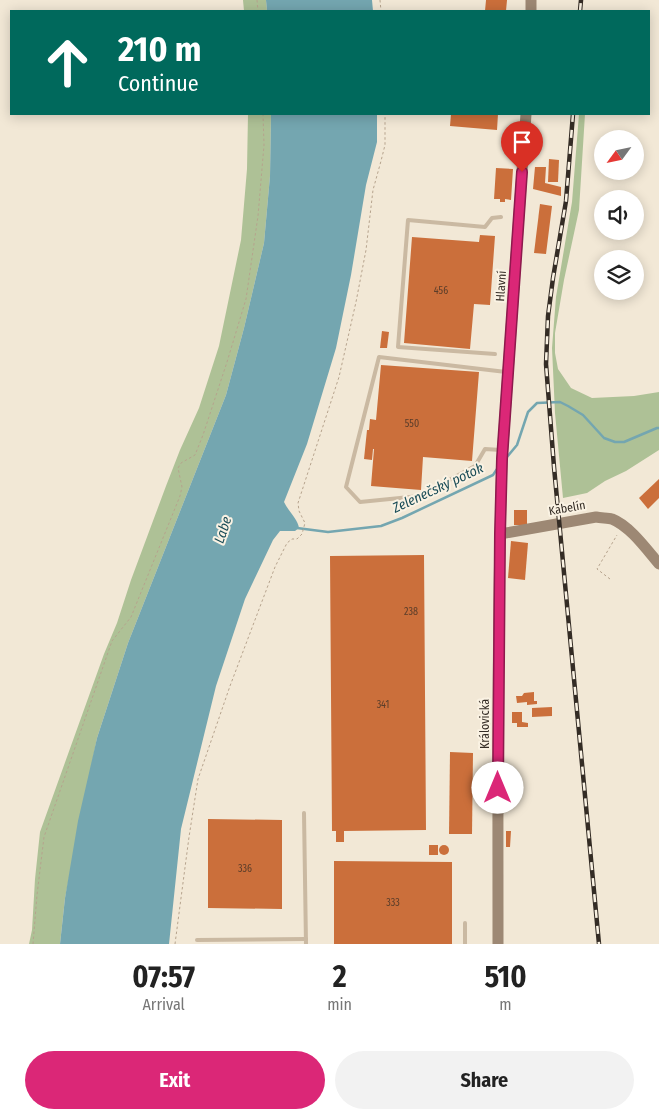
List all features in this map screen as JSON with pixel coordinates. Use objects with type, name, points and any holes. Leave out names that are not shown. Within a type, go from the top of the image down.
[{"type":"main road","name":"Hlavní","points":[[502,482],[526,115]]},
{"type":"main road","name":"Královická","points":[[498,944],[500,534],[502,482]]},
{"type":"main road","name":"Kabelín","points":[[500,534],[596,517],[612,519],[634,536],[659,564]]},
{"type":"lane","points":[[495,354],[398,347],[408,220],[485,227],[492,218],[501,217]]},
{"type":"lane","points":[[503,454],[485,449],[475,466],[420,496],[360,502],[346,487],[379,357],[509,372]]},
{"type":"lane","points":[[197,940],[306,942],[304,813]]},
{"type":"lane","points":[[465,923],[465,944]]},
{"type":"path","points":[[33,944],[44,837],[112,641],[131,617],[180,496],[182,487],[178,476],[178,468],[181,463],[195,455],[203,435],[246,299],[258,216],[264,145],[263,115]]},
{"type":"path","points":[[175,944],[198,779],[230,686],[275,567],[287,543],[302,534],[305,523],[298,503],[339,376],[356,302],[366,250],[373,190],[384,145],[384,115]]},
{"type":"path","points":[[610,579],[597,569],[623,526]]},
{"type":"green space","points":[[243,0],[266,0],[267,10],[244,10]]},
{"type":"green space","points":[[248,115],[271,115],[270,176],[264,243],[226,395],[128,643],[97,738],[65,898],[60,944],[29,944],[32,930],[40,832],[166,486],[199,408],[219,346],[241,240],[247,169]]},
{"type":"green space","points":[[579,115],[585,115],[579,210],[555,333],[555,353],[558,369],[571,388],[592,398],[634,396],[659,392],[659,450],[587,493],[563,498],[555,413],[552,348],[556,297],[572,202]]},
{"type":"water","points":[[266,0],[372,0],[373,10],[267,10]]},
{"type":"water","name":"Labe","points":[[271,115],[377,115],[377,142],[366,185],[351,275],[336,348],[307,444],[284,502],[297,521],[299,528],[295,531],[280,531],[273,540],[245,599],[216,686],[181,829],[169,944],[60,944],[65,898],[78,821],[97,738],[128,643],[226,395],[264,243],[270,176]]},
{"type":"building","points":[[486,0],[507,0],[506,10],[485,10]]},
{"type":"building","points":[[451,115],[498,115],[497,130],[450,126]]},
{"type":"building","points":[[549,159],[559,160],[558,182],[548,182]]},
{"type":"building","points":[[535,167],[546,167],[545,183],[561,187],[561,196],[533,189]]},
{"type":"building","points":[[496,168],[513,169],[511,200],[505,199],[505,202],[500,202],[500,199],[494,199]]},
{"type":"building","points":[[540,204],[552,206],[546,254],[534,253]]},
{"type":"building","points":[[480,235],[495,236],[490,305],[474,304],[470,349],[404,343],[412,237],[479,242]]},
{"type":"building","points":[[382,331],[389,332],[387,348],[380,348]]},
{"type":"building","points":[[381,365],[479,372],[472,461],[423,457],[421,490],[371,486],[374,449],[372,460],[364,459],[370,419],[376,420]]},
{"type":"building","points":[[659,479],[659,498],[648,509],[639,498]]},
{"type":"building","points":[[514,510],[527,510],[527,525],[514,525]]},
{"type":"building","points":[[511,541],[528,543],[525,580],[508,578]]},
{"type":"building","points":[[424,555],[426,830],[344,831],[344,842],[336,842],[336,831],[332,831],[330,556]]},
{"type":"building","points":[[534,692],[534,701],[537,701],[537,704],[517,703],[516,696]]},
{"type":"building","points":[[552,707],[552,716],[532,717],[532,708]]},
{"type":"building","points":[[512,712],[522,712],[522,722],[528,723],[528,727],[517,727],[517,723],[512,723]]},
{"type":"building","points":[[450,752],[473,753],[472,834],[449,834]]},
{"type":"building","points":[[208,819],[282,820],[282,909],[208,908]]},
{"type":"building","points":[[506,831],[511,831],[510,847],[506,847]]},
{"type":"building","points":[[429,845],[438,845],[438,855],[429,855]]},
{"type":"building","points":[[442,845],[446,845],[449,850],[448,854],[442,855],[439,852],[439,848]]},
{"type":"building","points":[[334,861],[452,862],[452,944],[334,944]]},
{"type":"waterway","name":"Zelenečský potok","points":[[507,457],[517,445],[528,412],[537,403],[560,402],[583,415],[604,438],[615,442],[624,442],[659,428]]},
{"type":"waterway","name":"Zelenečský potok","points":[[297,528],[328,532],[381,526],[493,475],[497,469]]},
{"type":"railway","points":[[580,10],[581,0]]},
{"type":"railway","points":[[573,115],[566,201],[548,316],[546,364],[599,944]]},
{"type":"route","points":[[498,788],[502,459],[522,172]]}]
